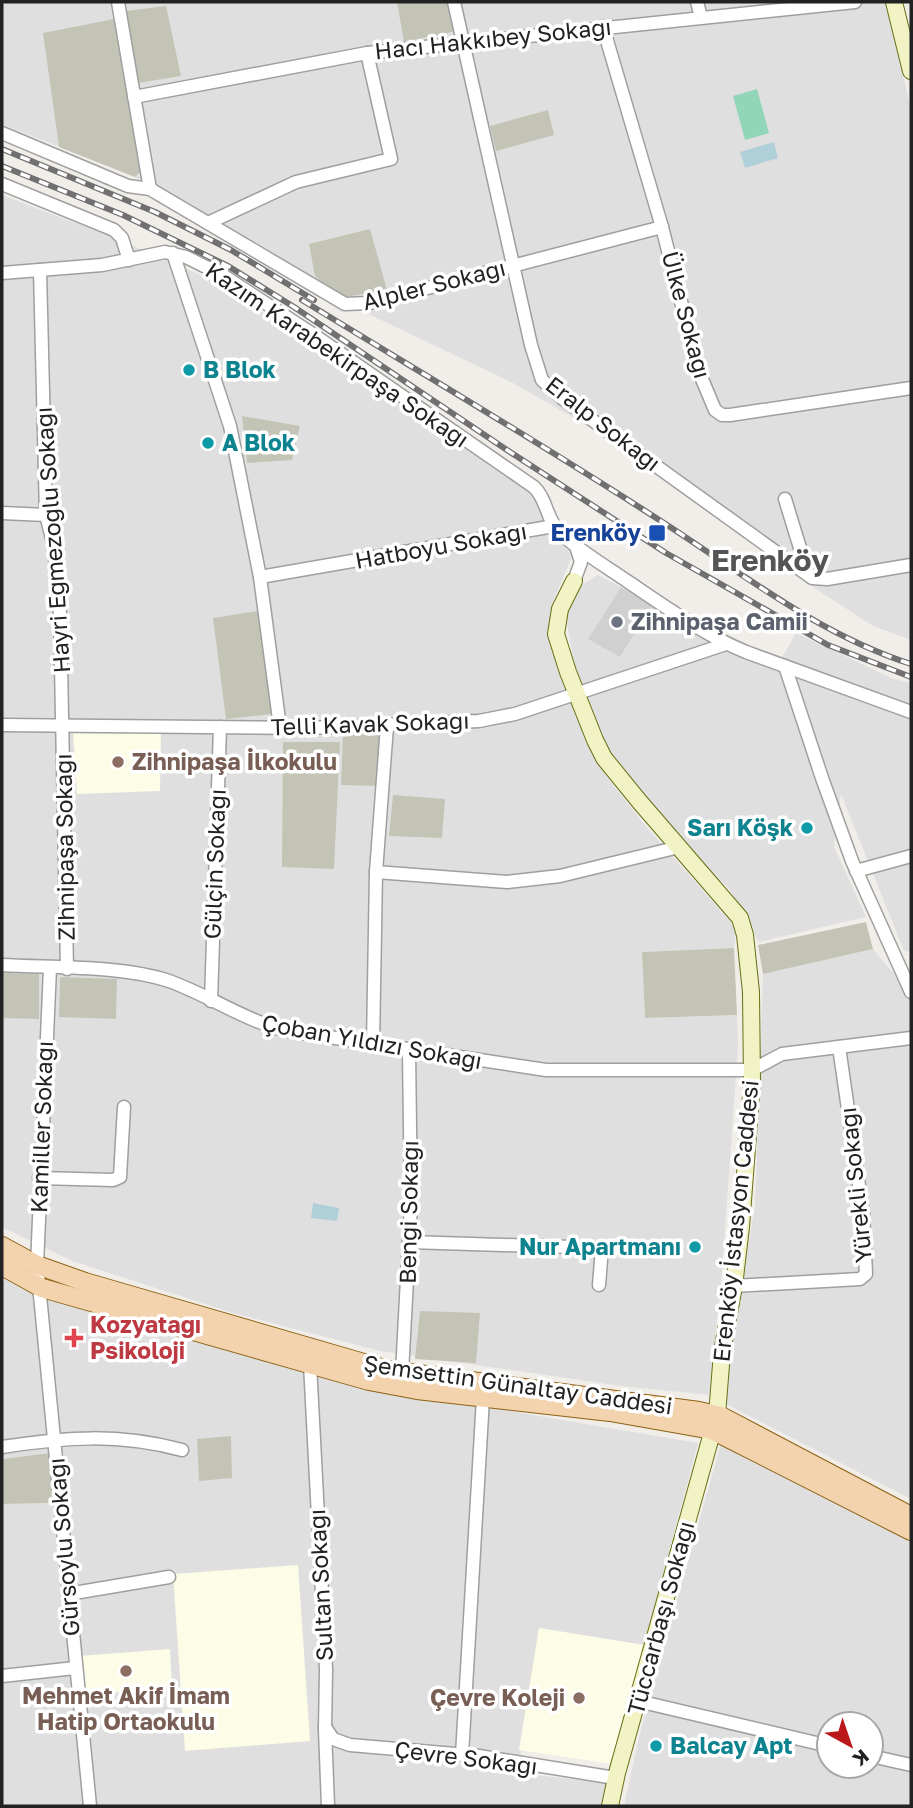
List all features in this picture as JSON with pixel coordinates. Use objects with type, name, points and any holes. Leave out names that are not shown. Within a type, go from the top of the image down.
[{"type":"main road","name":"Şemsettin Günaltay Caddesi","points":[[2,1246],[37,1265],[101,1288],[252,1333],[402,1373],[650,1404],[715,1423],[911,1531]]},
{"type":"main road","name":"Şemsettin Günaltay Caddesi","points":[[2,1266],[40,1287],[389,1385],[715,1423],[734,1421],[911,1516]]},
{"type":"street","points":[[118,2],[150,189]]},
{"type":"street","name":"Eralp Sokağı","points":[[454,2],[513,266],[542,380],[551,390],[808,575]]},
{"type":"street","points":[[697,2],[701,17]]},
{"type":"street","name":"Hacı Hakkıbey Sokağı","points":[[134,97],[367,53],[855,2]]},
{"type":"street","points":[[894,2],[908,46],[911,71]]},
{"type":"street","name":"Ülke Sokağı","points":[[603,27],[662,227],[697,366],[712,404],[722,415],[730,415],[911,388]]},
{"type":"street","points":[[208,223],[296,182],[391,159],[367,53]]},
{"type":"street","name":"Alpler Sokağı","points":[[2,133],[128,186],[150,189],[345,304],[370,303],[662,227]]},
{"type":"street","points":[[2,184],[114,230],[122,238],[129,260]]},
{"type":"street","points":[[2,273],[102,265],[173,253],[226,413],[260,577],[280,727]]},
{"type":"street","name":"Kazım Karabekirpaşa Sokağı","points":[[173,253],[218,273],[244,289],[534,487],[541,495],[554,526]]},
{"type":"street","name":"Hayri Eğmezoğlu Sokağı","points":[[40,270],[46,515],[54,546],[60,607],[63,725]]},
{"type":"street","points":[[785,499],[808,575],[822,580],[911,565]]},
{"type":"street","points":[[2,513],[46,515]]},
{"type":"street","name":"Hatboyu Sokağı","points":[[260,577],[554,526],[576,546],[726,644],[911,712]]},
{"type":"street","points":[[575,581],[581,562],[576,546]]},
{"type":"street","points":[[575,581],[589,569],[604,565]]},
{"type":"street","name":"Erenköy İstasyon Caddesi","points":[[575,581],[560,609],[556,628],[576,694],[604,758],[734,910],[742,923],[751,992],[752,1070],[734,1286],[722,1352],[715,1423]]},
{"type":"street","name":"Telli Kavak Sokağı","points":[[2,725],[387,726],[485,720],[515,714],[726,644]]},
{"type":"street","points":[[785,666],[856,871],[911,992]]},
{"type":"street","name":"Zihnipaşa Sokağı","points":[[63,725],[67,969]]},
{"type":"street","points":[[373,1045],[376,872],[387,726]]},
{"type":"street","name":"Gülçin Sokağı","points":[[211,1001],[220,727]]},
{"type":"street","points":[[376,872],[507,882],[560,876],[679,847]]},
{"type":"street","points":[[856,871],[911,856]]},
{"type":"street","name":"Çoban Yıldızı Sokağı","points":[[2,965],[144,974],[169,981],[253,1021],[274,1028],[409,1051],[546,1070],[752,1070]]},
{"type":"street","name":"Kamiller Sokağı","points":[[40,1287],[37,1265],[39,1178],[50,968]]},
{"type":"street","points":[[752,1070],[782,1054],[911,1038]]},
{"type":"street","points":[[752,1046],[782,1054]]},
{"type":"street","name":"Yürekli Sokağı","points":[[734,1286],[860,1279],[866,1274],[863,1213],[839,1047]]},
{"type":"street","name":"Bengi Sokağı","points":[[402,1373],[411,1170],[409,1051]]},
{"type":"street","points":[[39,1178],[120,1178],[124,1107]]},
{"type":"street","points":[[409,1242],[602,1248],[598,1285]]},
{"type":"street","name":"Gürsoylu Sokağı","points":[[40,1287],[90,1806]]},
{"type":"street","name":"Sultan Sokağı","points":[[310,1364],[326,1677],[328,1806]]},
{"type":"street","points":[[462,1755],[483,1398]]},
{"type":"street","name":"Tüccarbaşı Sokağı","points":[[610,1806],[615,1779],[715,1423]]},
{"type":"street","points":[[2,1447],[55,1439],[111,1437],[182,1450]]},
{"type":"street","points":[[68,1594],[169,1577]]},
{"type":"street","points":[[2,1676],[75,1668]]},
{"type":"street","points":[[638,1701],[815,1743]]},
{"type":"street","points":[[325,1726],[331,1737],[350,1745]]},
{"type":"street","points":[[326,1760],[336,1748],[350,1745]]},
{"type":"street","name":"Çevre Sokağı","points":[[350,1745],[462,1755],[615,1779]]},
{"type":"street","points":[[885,1759],[911,1765]]},
{"type":"shaded area","points":[[2,2],[885,2],[911,108],[911,640],[873,626],[813,587],[693,487],[515,384],[360,310],[224,224],[135,177],[2,124]]},
{"type":"shaded area","points":[[397,2],[450,2],[456,31],[404,42]]},
{"type":"shaded area","points":[[166,6],[181,76],[138,83],[126,11]]},
{"type":"shaded area","points":[[114,19],[141,171],[135,177],[59,147],[43,33]]},
{"type":"shaded area","points":[[548,110],[554,135],[496,151],[490,126]]},
{"type":"shaded area","points":[[2,195],[127,243],[216,282],[399,401],[535,495],[547,533],[573,554],[552,604],[551,634],[571,700],[604,773],[644,824],[736,928],[734,948],[642,952],[645,1018],[737,1015],[738,1047],[721,1285],[709,1395],[621,1386],[380,1351],[233,1313],[72,1261],[2,1227]]},
{"type":"shaded area","points":[[370,229],[387,290],[339,298],[315,276],[309,244]]},
{"type":"shaded area","points":[[242,416],[300,426],[292,460],[247,463]]},
{"type":"shaded area","points":[[598,575],[621,587],[588,639],[621,656],[652,606],[776,668],[796,633],[894,679],[911,683],[911,952],[904,951],[841,794],[834,847],[866,917],[759,942],[730,890],[635,795],[598,730],[579,686],[565,615],[579,587]]},
{"type":"shaded area","name":"Zihnipaşa Camii","points":[[621,587],[652,606],[620,657],[588,639]]},
{"type":"shaded area","points":[[258,611],[272,714],[226,719],[213,618]]},
{"type":"shaded area","name":"Zihnipaşa İlkokulu","points":[[161,730],[160,791],[77,794],[73,732]]},
{"type":"shaded area","points":[[343,734],[382,734],[379,786],[341,785]]},
{"type":"shaded area","points":[[283,742],[340,742],[334,869],[282,867]]},
{"type":"shaded area","points":[[393,795],[445,799],[442,838],[389,836]]},
{"type":"shaded area","points":[[866,922],[873,949],[763,974],[758,945]]},
{"type":"shaded area","points":[[734,948],[737,1015],[645,1018],[642,952]]},
{"type":"shaded area","points":[[873,949],[911,994],[911,1499],[726,1404],[731,1344],[755,1206],[763,974]]},
{"type":"shaded area","points":[[2,973],[39,974],[39,1019],[2,1018]]},
{"type":"shaded area","points":[[60,977],[117,979],[116,1019],[59,1017]]},
{"type":"shaded area","points":[[720,1221],[720,1228],[670,1230],[670,1263],[607,1265],[607,1254],[618,1253],[617,1225]]},
{"type":"shaded area","points":[[2,1278],[28,1292],[291,1369],[367,1387],[698,1443],[644,1645],[539,1628],[518,1773],[613,1784],[608,1806],[2,1806],[2,1504],[53,1503],[50,1453],[2,1459]]},
{"type":"shaded area","points":[[420,1311],[480,1313],[476,1363],[415,1359]]},
{"type":"shaded area","points":[[231,1436],[232,1478],[199,1481],[197,1439]]},
{"type":"shaded area","points":[[721,1443],[911,1540],[911,1806],[624,1806],[639,1737]]},
{"type":"shaded area","points":[[50,1453],[53,1503],[2,1504],[2,1459]]},
{"type":"shaded area","points":[[298,1565],[310,1741],[185,1751],[173,1574]]},
{"type":"shaded area","name":"Çevre Koleji","points":[[539,1628],[644,1645],[612,1764],[519,1750]]},
{"type":"shaded area","name":"Mehmet Akif İmam Hatip Ortaokulu","points":[[170,1649],[172,1686],[83,1696],[79,1656]]},
{"type":"green space","points":[[757,89],[769,133],[745,140],[733,96]]},
{"type":"water","points":[[774,142],[778,158],[745,168],[740,152]]},
{"type":"water","points":[[313,1203],[339,1208],[337,1221],[311,1218]]},
{"type":"railway","points":[[2,149],[155,212],[231,250],[314,300]]},
{"type":"railway","points":[[2,166],[123,215],[228,266],[666,553],[828,645],[911,677]]},
{"type":"railway","points":[[302,300],[574,466],[783,602],[845,637],[911,664]]},
{"type":"place","name":"B Blok","points":[[189,370]]},
{"type":"place","name":"A Blok","points":[[208,443]]},
{"type":"place","name":"Erenköy","points":[[657,533]]},
{"type":"place","name":"Zihnipaşa Camii","points":[[617,622]]},
{"type":"place","name":"Zihnipaşa İlkokulu","points":[[118,762]]},
{"type":"place","name":"Sarı Köşk","points":[[807,828]]},
{"type":"place","name":"Nur Apartmanı","points":[[695,1247]]},
{"type":"place","name":"Kozyatağı Psikoloji","points":[[74,1338]]},
{"type":"place","name":"Mehmet Akif İmam Hatip Ortaokulu","points":[[126,1671]]},
{"type":"place","name":"Çevre Koleji","points":[[579,1698]]},
{"type":"place","name":"Balcay Apt","points":[[656,1746]]},
{"type":"district","name":"Erenköy","points":[[770,561]]}]
